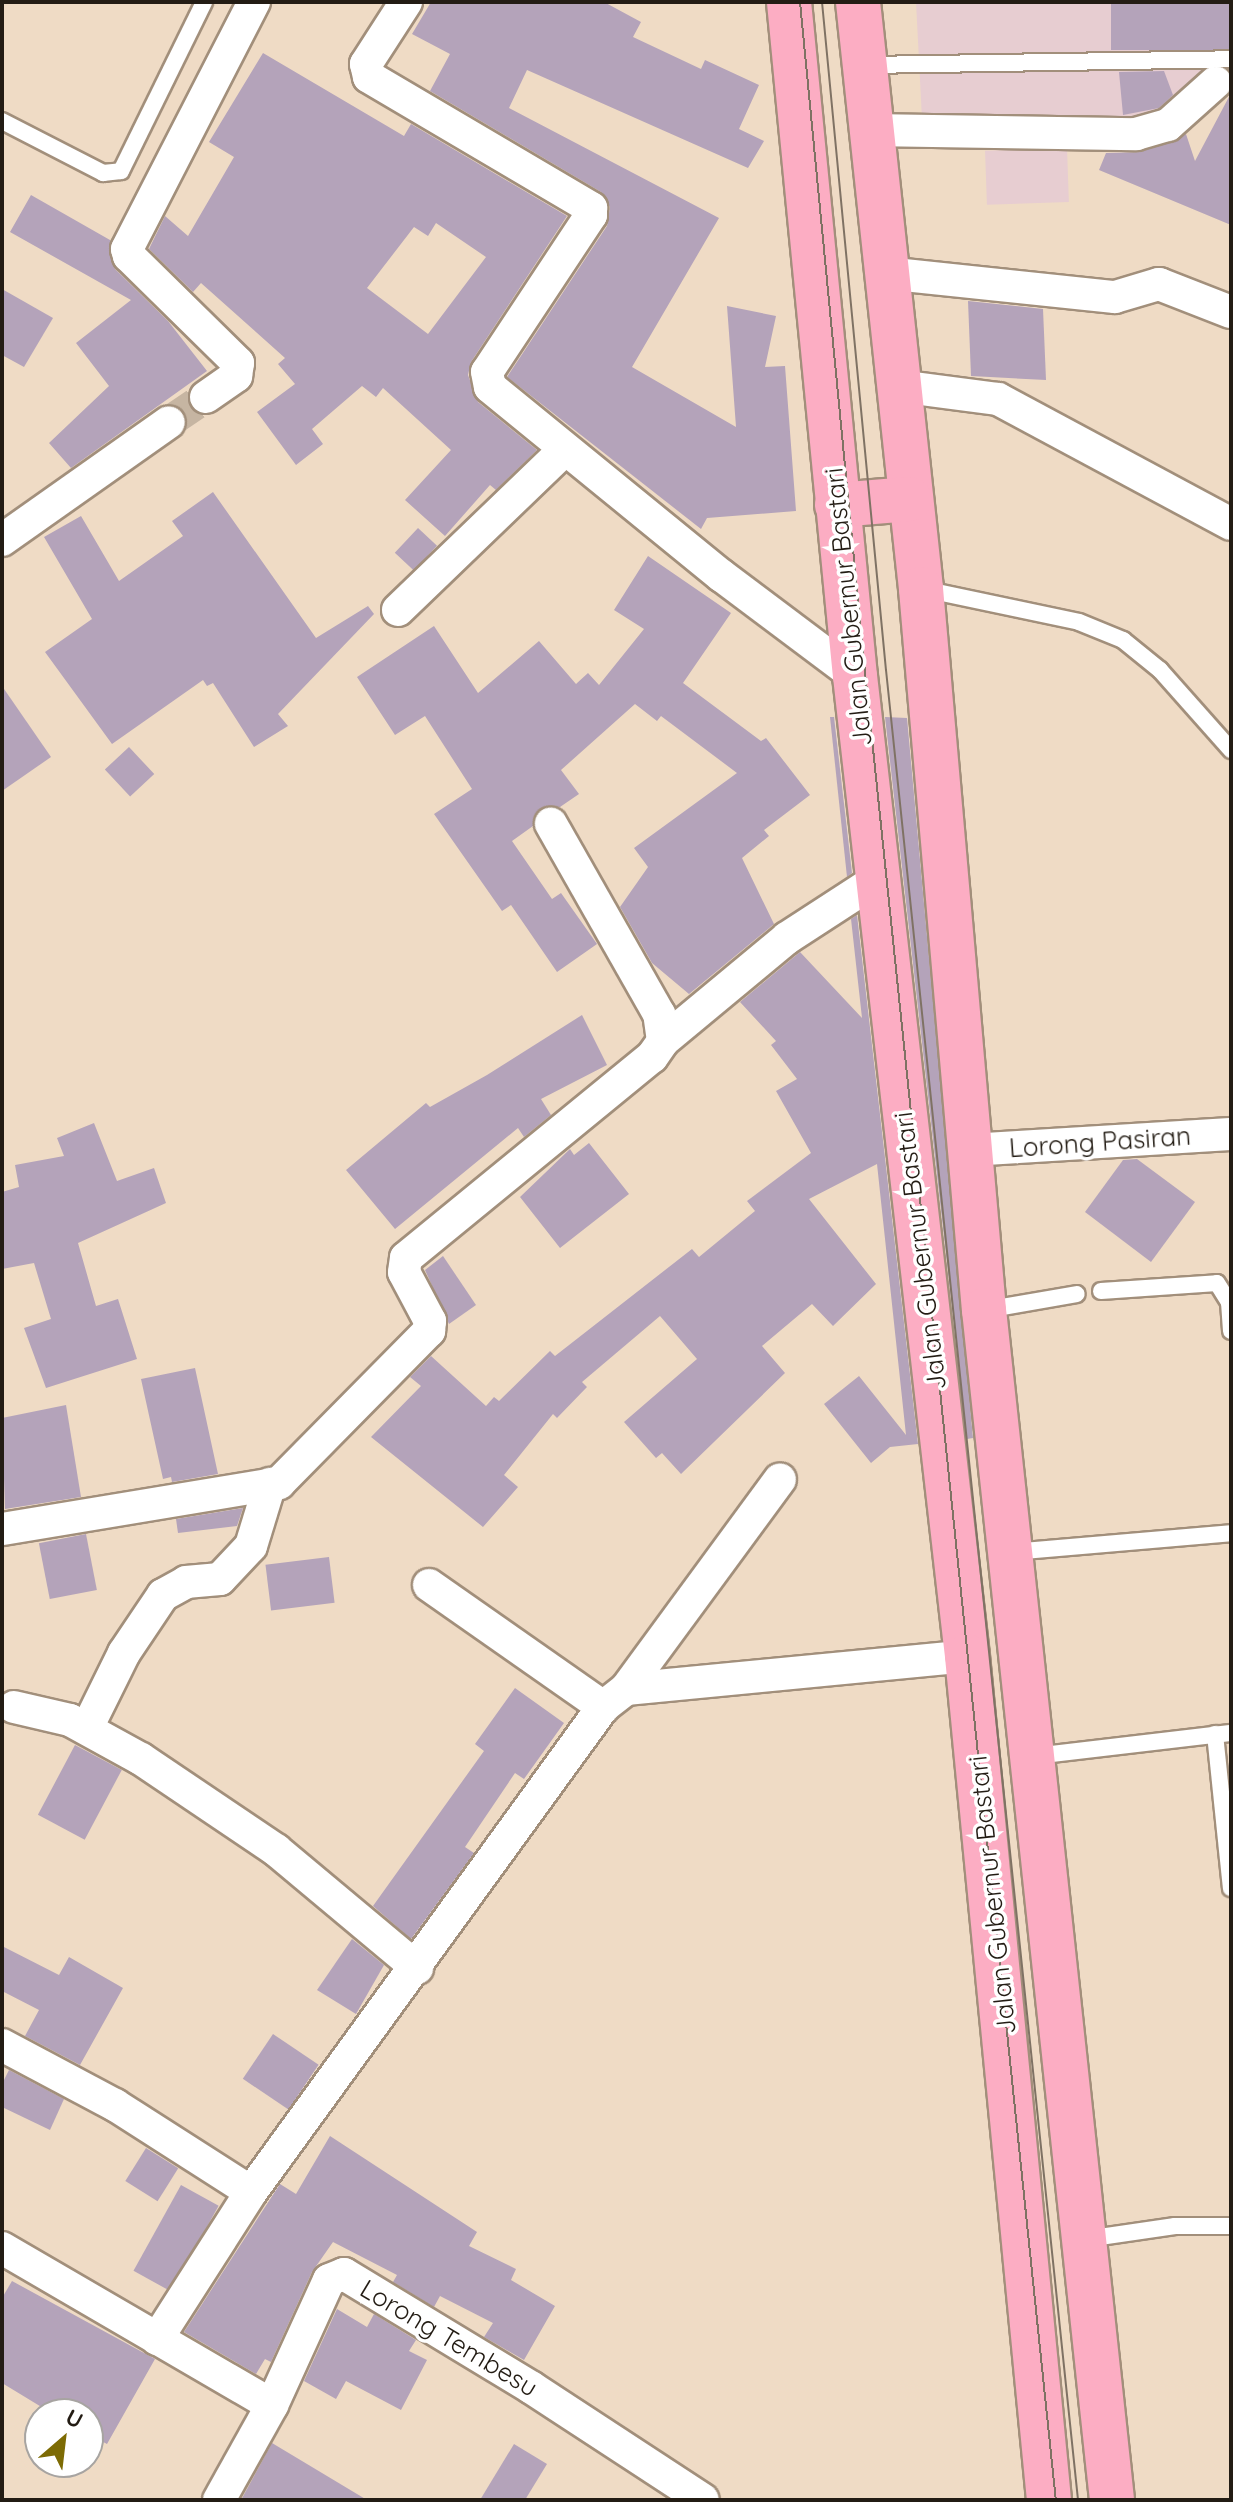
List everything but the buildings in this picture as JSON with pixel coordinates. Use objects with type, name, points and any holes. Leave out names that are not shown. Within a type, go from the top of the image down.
[{"type":"highway","name":"Jalan Gubernur Bastari","points":[[858,2],[921,589],[984,1310],[1112,2500]]},
{"type":"highway","name":"Jalan Gubernur Bastari","points":[[780,3],[967,1656],[1027,2237],[1049,2500]]},
{"type":"highway","points":[[837,505],[910,499]]},
{"type":"highway","points":[[1027,2237],[1084,2236]]},
{"type":"street","points":[[206,397],[236,376],[238,363],[127,249],[254,2]]},
{"type":"street","points":[[406,2],[366,64],[369,77],[591,208],[487,372],[490,387],[564,450],[855,676]]},
{"type":"street","points":[[870,130],[1155,132],[1188,111],[1223,70]]},
{"type":"street","points":[[885,273],[1115,297],[1159,284],[1231,312]]},
{"type":"street","points":[[898,386],[998,399],[1231,524]]},
{"type":"street","points":[[2,540],[169,422]]},
{"type":"street","points":[[398,610],[564,450]]},
{"type":"street","points":[[551,824],[659,1014],[663,1041]]},
{"type":"street","points":[[2,1529],[279,1483],[429,1331],[430,1321],[404,1272],[406,1258],[639,1069],[663,1041],[787,938],[878,879]]},
{"type":"street","name":"Lorong Pasiran","points":[[969,1150],[1231,1134]]},
{"type":"street","points":[[157,2339],[251,2192],[614,1698],[780,1479]]},
{"type":"street","points":[[87,1728],[124,1653],[163,1595],[186,1582],[220,1579],[251,1546],[270,1484]]},
{"type":"street","points":[[429,1585],[614,1698],[967,1656]]},
{"type":"street","points":[[14,1707],[87,1728],[276,1850],[417,1968]]},
{"type":"street","points":[[2,2045],[115,2105],[251,2192]]},
{"type":"street","points":[[6,2261],[157,2339],[272,2405],[219,2500]]},
{"type":"street","name":"Lorong Tembesu","points":[[272,2405],[329,2280],[344,2274],[532,2388],[703,2500]]},
{"type":"lane","points":[[2,121],[103,173],[121,171],[204,2]]},
{"type":"lane","points":[[864,65],[1223,70]]},
{"type":"lane","points":[[921,589],[1079,622],[1123,640],[1160,670],[1231,750]]},
{"type":"lane","points":[[1101,1291],[1204,1282],[1227,1289],[1231,1331]]},
{"type":"lane","points":[[984,1310],[1077,1294]]},
{"type":"lane","points":[[1009,1552],[1231,1533]]},
{"type":"lane","points":[[1032,1756],[1223,1733],[1231,1888]]},
{"type":"lane","points":[[1084,2236],[1175,2226],[1231,2226]]},
{"type":"shaded area","points":[[916,2],[1231,2],[1231,77],[1214,76],[1138,128],[922,119]]},
{"type":"shaded area","points":[[1067,148],[1069,202],[987,205],[985,151]]},
{"type":"tunnel","points":[[169,422],[206,397]]},
{"type":"tram line","points":[[800,2],[865,672],[1056,2500]]},
{"type":"tram line","points":[[822,2],[886,670],[1078,2500]]}]
